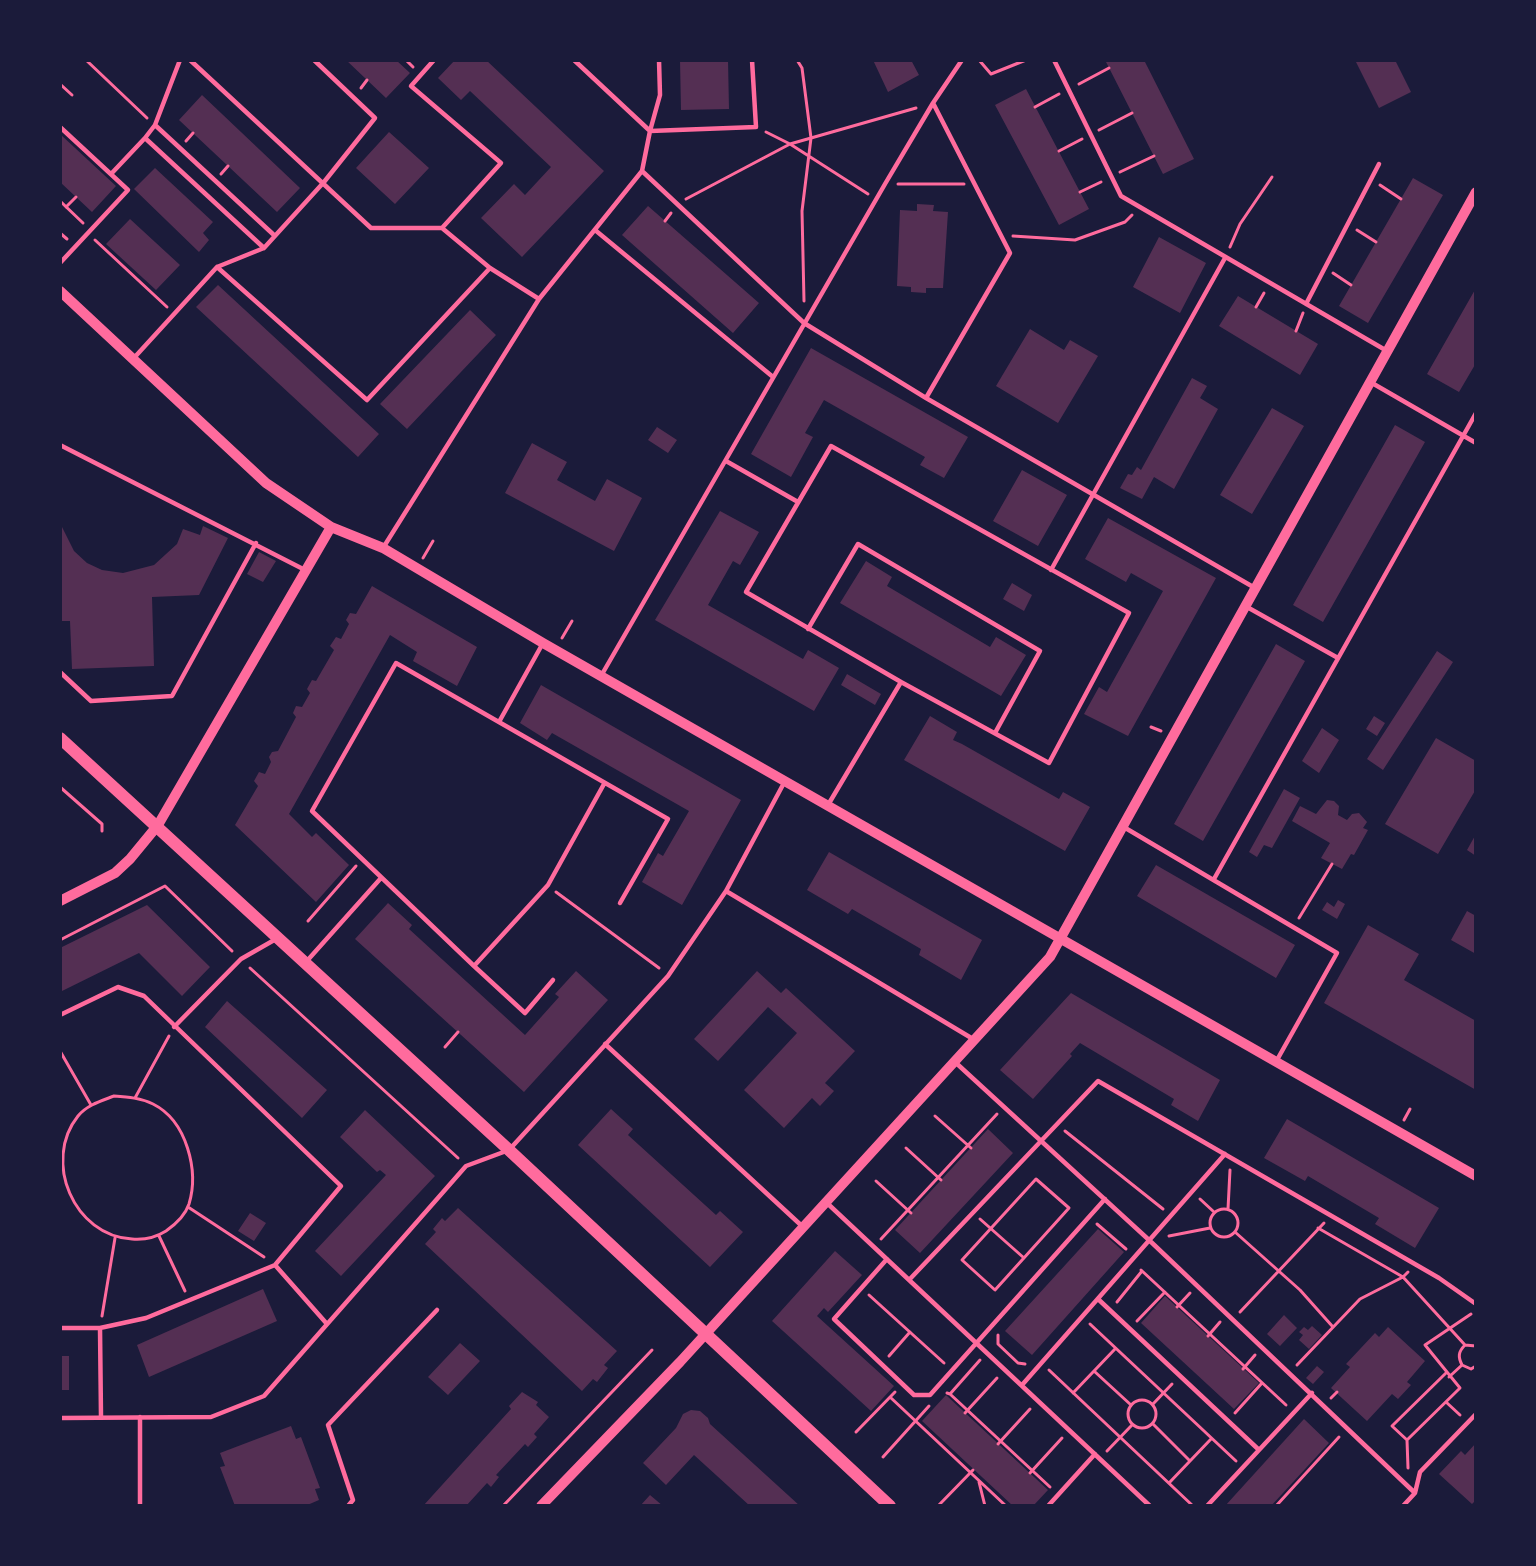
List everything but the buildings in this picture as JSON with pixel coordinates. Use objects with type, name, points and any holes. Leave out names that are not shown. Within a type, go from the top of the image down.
[{"type":"main road","points":[[60,738],[158,825],[890,1506]]},
{"type":"street","points":[[541,1506],[706,1334],[1050,957],[1476,192]]},
{"type":"street","points":[[60,292],[266,483],[331,527],[383,548],[543,643],[1476,1176]]},
{"type":"street","points":[[60,901],[115,873],[130,859],[158,825],[331,527]]},
{"type":"lane","points":[[111,174],[155,125],[180,60]]},
{"type":"lane","points":[[190,60],[371,228],[442,228],[490,268],[539,299]]},
{"type":"lane","points":[[133,359],[217,267],[264,248],[324,182],[375,118],[314,60]]},
{"type":"lane","points":[[434,60],[411,86],[501,162],[442,228]]},
{"type":"lane","points":[[574,60],[650,131],[756,127],[752,60]]},
{"type":"lane","points":[[383,548],[539,299],[642,171],[660,95],[659,60]]},
{"type":"lane","points":[[601,676],[876,199],[933,103],[962,60]]},
{"type":"lane","points":[[1054,60],[1121,196],[1387,351]]},
{"type":"lane","points":[[926,398],[1010,253],[933,103]]},
{"type":"lane","points":[[155,125],[275,236]]},
{"type":"lane","points":[[60,127],[128,190],[60,263]]},
{"type":"lane","points":[[145,138],[264,248]]},
{"type":"lane","points":[[1306,304],[1379,164]]},
{"type":"lane","points":[[642,171],[804,323],[926,398],[1255,588]]},
{"type":"lane","points":[[595,230],[773,377]]},
{"type":"lane","points":[[1051,570],[1225,258]]},
{"type":"lane","points":[[217,267],[367,399],[490,268]]},
{"type":"lane","points":[[1370,382],[1476,443]]},
{"type":"lane","points":[[1214,879],[1476,413]]},
{"type":"lane","points":[[60,445],[305,570]]},
{"type":"lane","points":[[831,446],[1051,570],[1129,613],[1049,763],[901,682],[746,592],[831,446]]},
{"type":"lane","points":[[726,461],[798,502]]},
{"type":"lane","points":[[60,672],[91,701],[172,696],[256,543]]},
{"type":"lane","points":[[808,628],[858,544],[1040,651],[995,734]]},
{"type":"lane","points":[[1245,606],[1338,658]]},
{"type":"lane","points":[[499,722],[543,643]]},
{"type":"lane","points":[[553,980],[525,1013],[312,811],[396,663],[668,819],[620,903]]},
{"type":"lane","points":[[828,805],[901,682]]},
{"type":"lane","points":[[60,1418],[211,1417],[264,1396],[466,1166],[509,1150],[668,976],[726,891],[785,781]]},
{"type":"lane","points":[[474,966],[548,885],[604,784]]},
{"type":"lane","points":[[1122,826],[1336,953],[1276,1061]]},
{"type":"lane","points":[[306,963],[381,878]]},
{"type":"lane","points":[[726,891],[975,1040]]},
{"type":"lane","points":[[174,1027],[241,959],[279,937]]},
{"type":"lane","points":[[60,1015],[118,987],[144,996],[341,1186],[275,1265],[146,1317],[100,1328],[60,1328]]},
{"type":"lane","points":[[605,1044],[804,1227]]},
{"type":"lane","points":[[955,1062],[1042,1140],[1290,1372],[1415,1493]]},
{"type":"lane","points":[[909,1280],[1098,1081],[1415,1264],[1476,1304]]},
{"type":"lane","points":[[1022,1385],[1192,1191],[1228,1155]]},
{"type":"lane","points":[[887,1259],[834,1319],[914,1395],[930,1395],[1105,1199]]},
{"type":"lane","points":[[826,1203],[1150,1506]]},
{"type":"lane","points":[[275,1265],[327,1324]]},
{"type":"lane","points":[[1098,1299],[1258,1449]]},
{"type":"lane","points":[[348,1506],[353,1500],[328,1425],[436,1310]]},
{"type":"lane","points":[[100,1328],[101,1417]]},
{"type":"lane","points":[[1207,1506],[1312,1393]]},
{"type":"lane","points":[[1403,1506],[1415,1493],[1420,1472],[1476,1414]]},
{"type":"lane","points":[[140,1417],[140,1506]]},
{"type":"lane","points":[[1048,1506],[1095,1454]]},
{"type":"path","points":[[86,60],[155,125]]},
{"type":"path","points":[[797,60],[802,68],[811,138],[802,212],[804,323]]},
{"type":"path","points":[[979,60],[991,74],[1026,60]]},
{"type":"path","points":[[60,84],[72,95]]},
{"type":"path","points":[[665,221],[677,204],[790,144],[933,103]]},
{"type":"path","points":[[756,127],[790,144],[876,199]]},
{"type":"path","points":[[1225,258],[1240,224],[1272,177]]},
{"type":"path","points":[[1372,180],[1401,199]]},
{"type":"path","points":[[885,184],[975,184]]},
{"type":"path","points":[[66,207],[76,197]]},
{"type":"path","points":[[60,201],[174,313]]},
{"type":"path","points":[[1001,236],[1075,240],[1125,222],[1138,206]]},
{"type":"path","points":[[1348,225],[1376,242]]},
{"type":"path","points":[[1325,268],[1351,285]]},
{"type":"path","points":[[1256,307],[1270,283]]},
{"type":"path","points":[[1296,331],[1306,304]]},
{"type":"path","points":[[60,787],[102,824],[102,831]]},
{"type":"path","points":[[308,921],[361,859]]},
{"type":"path","points":[[1294,927],[1332,864]]},
{"type":"path","points":[[548,885],[648,957],[668,976]]},
{"type":"path","points":[[60,940],[165,886],[466,1166]]},
{"type":"path","points":[[135,1098],[174,1027]]},
{"type":"path","points":[[445,1047],[458,1032]]},
{"type":"path","points":[[60,1051],[91,1105]]},
{"type":"path","points":[[114,1096],[135,1098],[155,1105],[172,1120],[183,1137],[191,1161],[194,1185],[188,1206],[178,1223],[159,1236],[143,1240],[115,1238],[91,1226],[73,1202],[65,1177],[65,1147],[79,1116],[91,1105],[114,1096]]},
{"type":"path","points":[[874,1247],[940,1179],[1004,1106]]},
{"type":"path","points":[[996,1115],[1004,1123]]},
{"type":"path","points":[[935,1116],[969,1147]]},
{"type":"path","points":[[1057,1125],[1171,1215]]},
{"type":"path","points":[[60,1144],[65,1147]]},
{"type":"path","points":[[906,1148],[940,1179]]},
{"type":"path","points":[[1228,1155],[1228,1209],[1235,1215],[1238,1223],[1235,1232],[1227,1238],[1216,1236],[1210,1228],[1209,1220],[1214,1212],[1228,1209]]},
{"type":"path","points":[[1036,1179],[1069,1208],[1024,1258],[995,1290],[962,1260],[1036,1179]]},
{"type":"path","points":[[876,1181],[910,1211]]},
{"type":"path","points":[[1192,1191],[1214,1212]]},
{"type":"path","points":[[188,1206],[275,1265]]},
{"type":"path","points":[[974,1213],[1024,1258]]},
{"type":"path","points":[[1233,1319],[1331,1215]]},
{"type":"path","points":[[1089,1217],[1208,1335],[1294,1412]]},
{"type":"path","points":[[1090,1232],[1097,1224]]},
{"type":"path","points":[[1149,1240],[1210,1228]]},
{"type":"path","points":[[1318,1228],[1403,1277],[1465,1345],[1476,1346]]},
{"type":"path","points":[[1235,1232],[1278,1270],[1333,1327]]},
{"type":"path","points":[[159,1236],[189,1300]]},
{"type":"path","points":[[100,1328],[115,1238]]},
{"type":"path","points":[[882,1238],[890,1245]]},
{"type":"path","points":[[1290,1372],[1360,1299],[1403,1277],[1415,1264]]},
{"type":"path","points":[[1123,1310],[1117,1304],[1117,1299],[1142,1271]]},
{"type":"path","points":[[1178,1306],[1197,1285]]},
{"type":"path","points":[[861,1288],[952,1371]]},
{"type":"path","points":[[1136,1322],[1165,1292]]},
{"type":"path","points":[[1407,1440],[1460,1388],[1425,1345],[1476,1310]]},
{"type":"path","points":[[1208,1335],[1228,1314]]},
{"type":"path","points":[[1130,1316],[1144,1329]]},
{"type":"path","points":[[1082,1317],[1242,1467]]},
{"type":"path","points":[[881,1365],[910,1332]]},
{"type":"path","points":[[998,1333],[998,1344],[1018,1363],[1028,1364]]},
{"type":"path","points":[[1465,1345],[1460,1351],[1459,1359],[1462,1365],[1471,1369],[1476,1366]]},
{"type":"path","points":[[1244,1368],[1263,1347]]},
{"type":"path","points":[[1073,1393],[1115,1348]]},
{"type":"path","points":[[503,1506],[652,1350]]},
{"type":"path","points":[[979,1362],[985,1367]]},
{"type":"path","points":[[1041,1363],[1193,1506]]},
{"type":"path","points":[[1409,1488],[1407,1440],[1392,1426],[1462,1365]]},
{"type":"path","points":[[1094,1371],[1131,1405]]},
{"type":"path","points":[[991,1373],[1005,1386]]},
{"type":"path","points":[[1153,1404],[1180,1376]]},
{"type":"path","points":[[966,1411],[997,1378]]},
{"type":"path","points":[[1234,1414],[1262,1383]]},
{"type":"path","points":[[856,1432],[902,1384]]},
{"type":"path","points":[[950,1394],[1031,1472],[1059,1495]]},
{"type":"path","points":[[890,1397],[972,1471],[978,1480],[1005,1506]]},
{"type":"path","points":[[1142,1400],[1153,1404],[1157,1414],[1153,1424],[1143,1429],[1132,1425],[1128,1415],[1131,1405],[1142,1400]]},
{"type":"path","points":[[1022,1401],[1038,1416]]},
{"type":"path","points":[[1446,1402],[1468,1422]]},
{"type":"path","points":[[1280,1412],[1286,1405]]},
{"type":"path","points":[[1226,1406],[1241,1421]]},
{"type":"path","points":[[999,1442],[1030,1409]]},
{"type":"path","points":[[1153,1424],[1190,1461]]},
{"type":"path","points":[[1100,1459],[1132,1425]]},
{"type":"path","points":[[1054,1430],[1070,1445]]},
{"type":"path","points":[[1276,1506],[1341,1436]]},
{"type":"path","points":[[1031,1472],[1062,1438]]},
{"type":"path","points":[[1169,1483],[1211,1438]]},
{"type":"path","points":[[938,1506],[972,1471]]},
{"type":"path","points":[[978,1480],[985,1506]]}]
